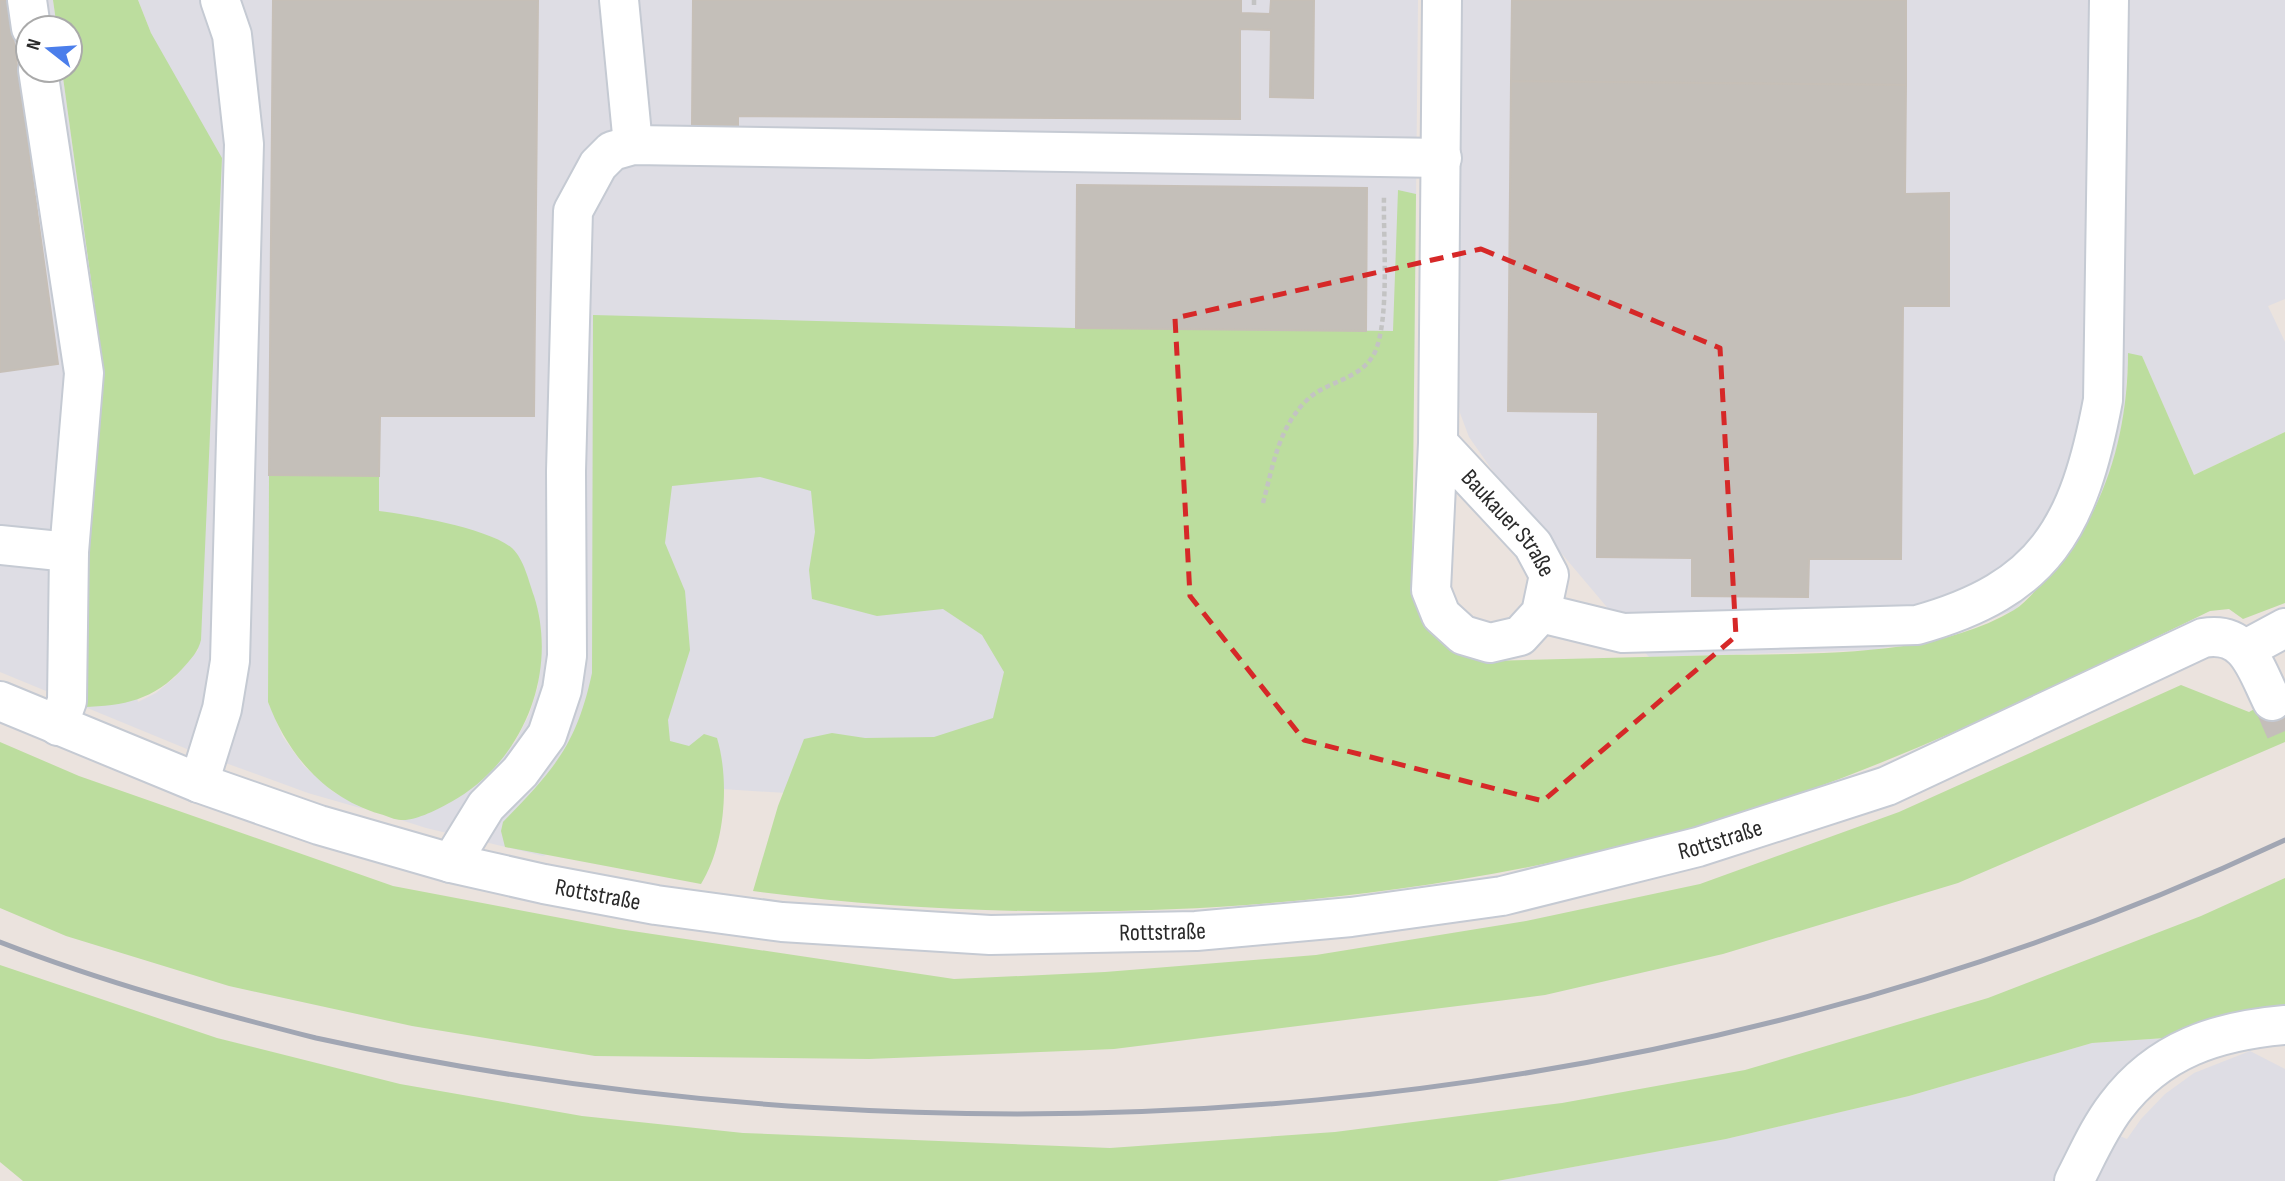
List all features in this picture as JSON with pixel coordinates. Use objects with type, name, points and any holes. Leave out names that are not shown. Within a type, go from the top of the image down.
[{"type":"street","points":[[200,783],[222,709],[230,661],[244,172],[244,144],[232,35],[220,0]]},
{"type":"street","points":[[619,0],[633,145]]},
{"type":"street","name":"Baukauer Straße","points":[[1438,443],[1533,545],[1549,575],[1541,613],[1520,636],[1490,643],[1463,635],[1441,615],[1431,590],[1438,443],[1442,0]]},
{"type":"street","points":[[1541,613],[1623,633],[1917,625],[1958,614],[1994,597],[2030,570],[2055,537],[2077,499],[2093,453],[2103,400],[2109,0]]},
{"type":"street","points":[[40,84],[84,373],[69,552],[67,701],[58,726]]},
{"type":"street","points":[[451,863],[486,806],[520,772],[547,735],[562,690],[567,656],[566,471],[573,211],[598,166],[612,151],[633,145],[1442,158]]},
{"type":"street","points":[[0,545],[69,552]]},
{"type":"street","points":[[2272,701],[2245,649],[2285,628]]},
{"type":"street","name":"Rottstraße","points":[[0,701],[200,783],[319,825],[451,863],[656,905],[796,923],[990,934],[1196,931],[1351,917],[1502,896],[1698,847],[1887,786],[2203,638],[2218,635],[2245,649]]},
{"type":"street","points":[[2074,1181],[2117,1104],[2178,1049],[2222,1034],[2285,1025]]},
{"type":"path","points":[[1263,503],[1280,436],[1307,399],[1356,374],[1374,353],[1382,318],[1384,189]]},
{"type":"highlighted area","points":[[1481,249],[1720,348],[1736,636],[1543,801],[1304,740],[1190,596],[1175,318]]},
{"type":"shaded area","points":[[0,0],[53,0],[55,14],[14,14],[14,84],[64,84],[103,367],[90,530],[138,702],[156,693],[175,677],[198,650],[151,33],[138,0],[1418,0],[1414,409],[1364,548],[834,796],[722,789],[543,856],[401,820],[426,813],[459,797],[482,780],[515,742],[529,715],[538,686],[541,629],[527,576],[511,548],[438,522],[378,511],[379,476],[269,476],[268,702],[283,737],[304,766],[332,791],[364,809],[308,793],[187,749],[0,672]]},
{"type":"shaded area","points":[[1461,0],[2285,0],[2285,299],[2268,306],[2285,342],[2285,432],[2194,475],[2142,357],[2129,354],[2124,417],[2104,490],[2091,517],[2063,560],[2015,610],[1940,637],[1873,650],[1649,657],[1497,477],[1469,437],[1460,413],[1457,394]]},
{"type":"shaded area","points":[[2165,1038],[2125,1067],[2086,1122],[2127,1139],[2141,1119],[2165,1094],[2194,1073],[2250,1051],[2285,1069],[2285,1181],[1497,1181],[1726,1139],[1909,1096],[2092,1043]]},
{"type":"green space","points":[[53,0],[138,0],[151,33],[222,158],[201,640],[189,662],[172,679],[149,694],[125,703],[83,707],[90,530],[103,367],[64,84],[84,84],[84,14],[55,14]]},
{"type":"green space","points":[[1398,190],[1416,194],[1412,586],[1420,616],[1427,628],[1436,638],[1459,653],[1489,661],[1833,653],[1910,645],[1982,626],[2014,610],[2044,581],[2065,557],[2097,504],[2117,446],[2127,384],[2128,353],[2142,356],[2194,475],[2285,432],[2285,603],[2243,619],[2229,609],[2210,611],[1957,731],[1801,793],[1676,832],[1548,863],[1416,886],[1283,902],[1149,910],[1015,911],[883,904],[753,891],[778,806],[804,739],[832,733],[865,738],[934,737],[993,718],[1004,672],[982,635],[943,609],[877,616],[812,599],[809,570],[815,532],[811,491],[760,477],[672,486],[665,543],[685,591],[690,650],[668,720],[670,741],[689,746],[704,734],[717,738],[723,774],[723,813],[709,869],[701,884],[505,847],[501,831],[503,822],[549,772],[560,756],[578,720],[592,673],[593,315],[1075,328],[1393,331]]},
{"type":"green space","points":[[269,475],[379,476],[379,511],[485,534],[512,548],[520,558],[534,596],[541,626],[542,656],[529,714],[515,740],[497,764],[476,785],[451,802],[407,820],[394,819],[360,807],[326,786],[311,772],[286,740],[268,702]]},
{"type":"green space","points":[[2181,685],[2249,712],[2285,692],[2285,742],[1958,883],[1723,954],[1545,995],[1114,1049],[869,1059],[595,1056],[412,1026],[229,986],[66,936],[0,908],[0,742],[79,776],[393,886],[619,929],[954,979],[1105,972],[1316,955],[1526,921],[1700,884],[1899,812]]},
{"type":"green space","points":[[2285,878],[2285,1005],[2165,1038],[2092,1043],[1909,1096],[1726,1139],[1497,1181],[23,1181],[0,1162],[0,965],[217,1038],[400,1084],[582,1116],[743,1133],[1110,1148],[1335,1132],[1562,1103],[1745,1070],[1988,998],[2201,916]]},
{"type":"building","points":[[0,0],[8,0],[14,44],[14,84],[20,84],[58,364],[0,372]]},
{"type":"building","points":[[273,0],[538,0],[534,416],[380,416],[379,476],[269,475]]},
{"type":"building","points":[[693,0],[1241,0],[1241,13],[1270,14],[1271,0],[1314,0],[1313,98],[1270,97],[1271,30],[1240,29],[1240,119],[738,116],[738,125],[692,125]]},
{"type":"building","points":[[1512,0],[1906,0],[1906,85],[1511,81]]},
{"type":"building","points":[[1511,81],[1906,85],[1905,194],[1949,193],[1949,306],[1903,306],[1901,559],[1809,559],[1808,597],[1692,596],[1692,558],[1597,557],[1598,412],[1508,411]]},
{"type":"building","points":[[1077,185],[1367,188],[1366,331],[1076,328]]},
{"type":"tunnel","points":[[2272,701],[2285,731]]},
{"type":"railway","points":[[0,942],[156,995],[316,1038],[563,1082],[814,1108],[1066,1114],[1317,1100],[1567,1066],[1812,1012],[2052,936],[2285,840]]}]
